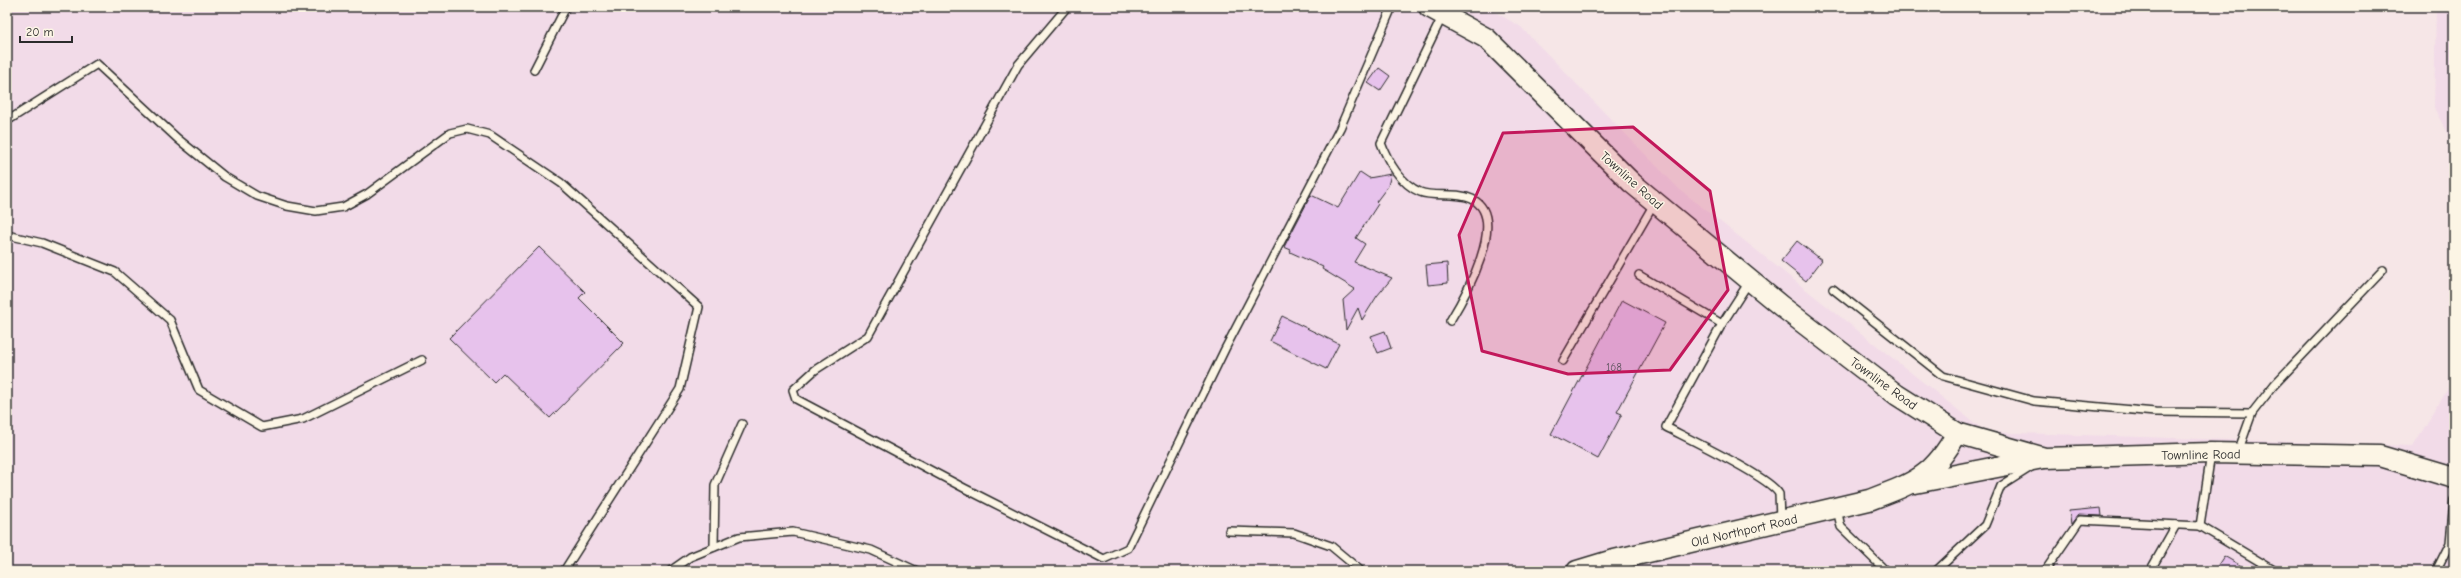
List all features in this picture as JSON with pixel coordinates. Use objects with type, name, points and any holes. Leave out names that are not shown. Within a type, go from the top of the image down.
[{"type":"main road","name":"Townline Road","points":[[1436,11],[1486,38],[1632,183],[1750,281],[1897,395],[1957,433],[2045,458],[2211,453],[2380,456],[2454,478]]},
{"type":"main road","name":"Old Northport Road","points":[[1909,484],[1937,464],[1957,433]]},
{"type":"main road","name":"Old Northport Road","points":[[1577,571],[1610,561],[1869,500],[1909,484],[2045,458]]},
{"type":"lane","points":[[534,70],[566,7]]},
{"type":"lane","points":[[1067,7],[1018,65],[868,336],[815,370],[793,390],[796,399],[964,488],[1104,559],[1128,548],[1225,349],[1340,128],[1392,7]]},
{"type":"lane","points":[[1436,11],[1382,143],[1387,158],[1399,176],[1421,192],[1452,194],[1473,200],[1485,215],[1487,230],[1482,254],[1469,288],[1450,321]]},
{"type":"lane","points":[[7,121],[97,64],[178,139],[225,177],[257,196],[287,206],[316,211],[343,207],[367,194],[450,133],[467,129],[490,135],[562,183],[699,307],[680,389],[564,571]]},
{"type":"lane","points":[[1563,361],[1619,267],[1655,202]]},
{"type":"lane","points":[[7,235],[42,243],[115,272],[170,320],[199,390],[262,427],[303,419],[422,360]]},
{"type":"lane","points":[[2237,454],[2252,413],[2274,385],[2383,270]]},
{"type":"lane","points":[[1639,275],[1722,324]]},
{"type":"lane","points":[[1750,281],[1722,324],[1666,427],[1735,463],[1777,490],[1780,522]]},
{"type":"lane","points":[[1833,289],[1943,376],[2034,401],[2155,412],[2252,413]]},
{"type":"lane","points":[[714,547],[715,485],[742,424]]},
{"type":"lane","points":[[2200,526],[2211,453]]},
{"type":"lane","points":[[1936,571],[1985,525],[2002,486],[2045,458]]},
{"type":"lane","points":[[2436,571],[2450,542],[2454,500]]},
{"type":"lane","points":[[1837,508],[1841,527],[1886,571]]},
{"type":"lane","points":[[2044,571],[2080,520],[2200,526],[2272,569],[2271,571]]},
{"type":"lane","points":[[2150,571],[2176,525]]},
{"type":"lane","points":[[1229,531],[1294,533],[1331,546],[1362,571]]},
{"type":"lane","points":[[670,571],[690,557],[739,537],[793,532],[871,550],[917,571]]},
{"type":"highlighted area","points":[[1633,127],[1710,191],[1728,290],[1670,370],[1568,374],[1482,351],[1459,235],[1503,133]]},
{"type":"shaded area","points":[[7,7],[1486,7],[1521,27],[1679,189],[1986,432],[2413,446],[2454,379],[2454,571],[7,571]]},
{"type":"shaded area","points":[[2436,7],[2454,7],[2454,145],[2434,108]]},
{"type":"building","points":[[1379,68],[1390,76],[1380,91],[1368,83]]},
{"type":"building","points":[[1360,172],[1369,178],[1391,174],[1388,186],[1376,202],[1378,204],[1356,238],[1365,244],[1354,262],[1392,278],[1377,296],[1362,320],[1358,308],[1346,330],[1343,300],[1355,289],[1322,269],[1323,267],[1290,252],[1291,250],[1284,247],[1311,195],[1338,208]]},
{"type":"building","points":[[1797,241],[1822,260],[1806,281],[1781,261]]},
{"type":"building","points":[[539,247],[585,292],[579,298],[624,343],[550,418],[503,373],[494,382],[449,338]]},
{"type":"building","points":[[1447,263],[1448,283],[1428,285],[1426,265]]},
{"type":"building","points":[[1622,300],[1665,323],[1617,412],[1622,414],[1598,459],[1551,434]]},
{"type":"building","points":[[1282,316],[1339,344],[1326,369],[1270,341]]},
{"type":"building","points":[[1385,331],[1391,348],[1378,353],[1371,336]]},
{"type":"building","points":[[2101,508],[2102,516],[2078,515],[2071,524],[2069,511]]},
{"type":"building","points":[[2224,556],[2250,571],[2214,571]]}]
